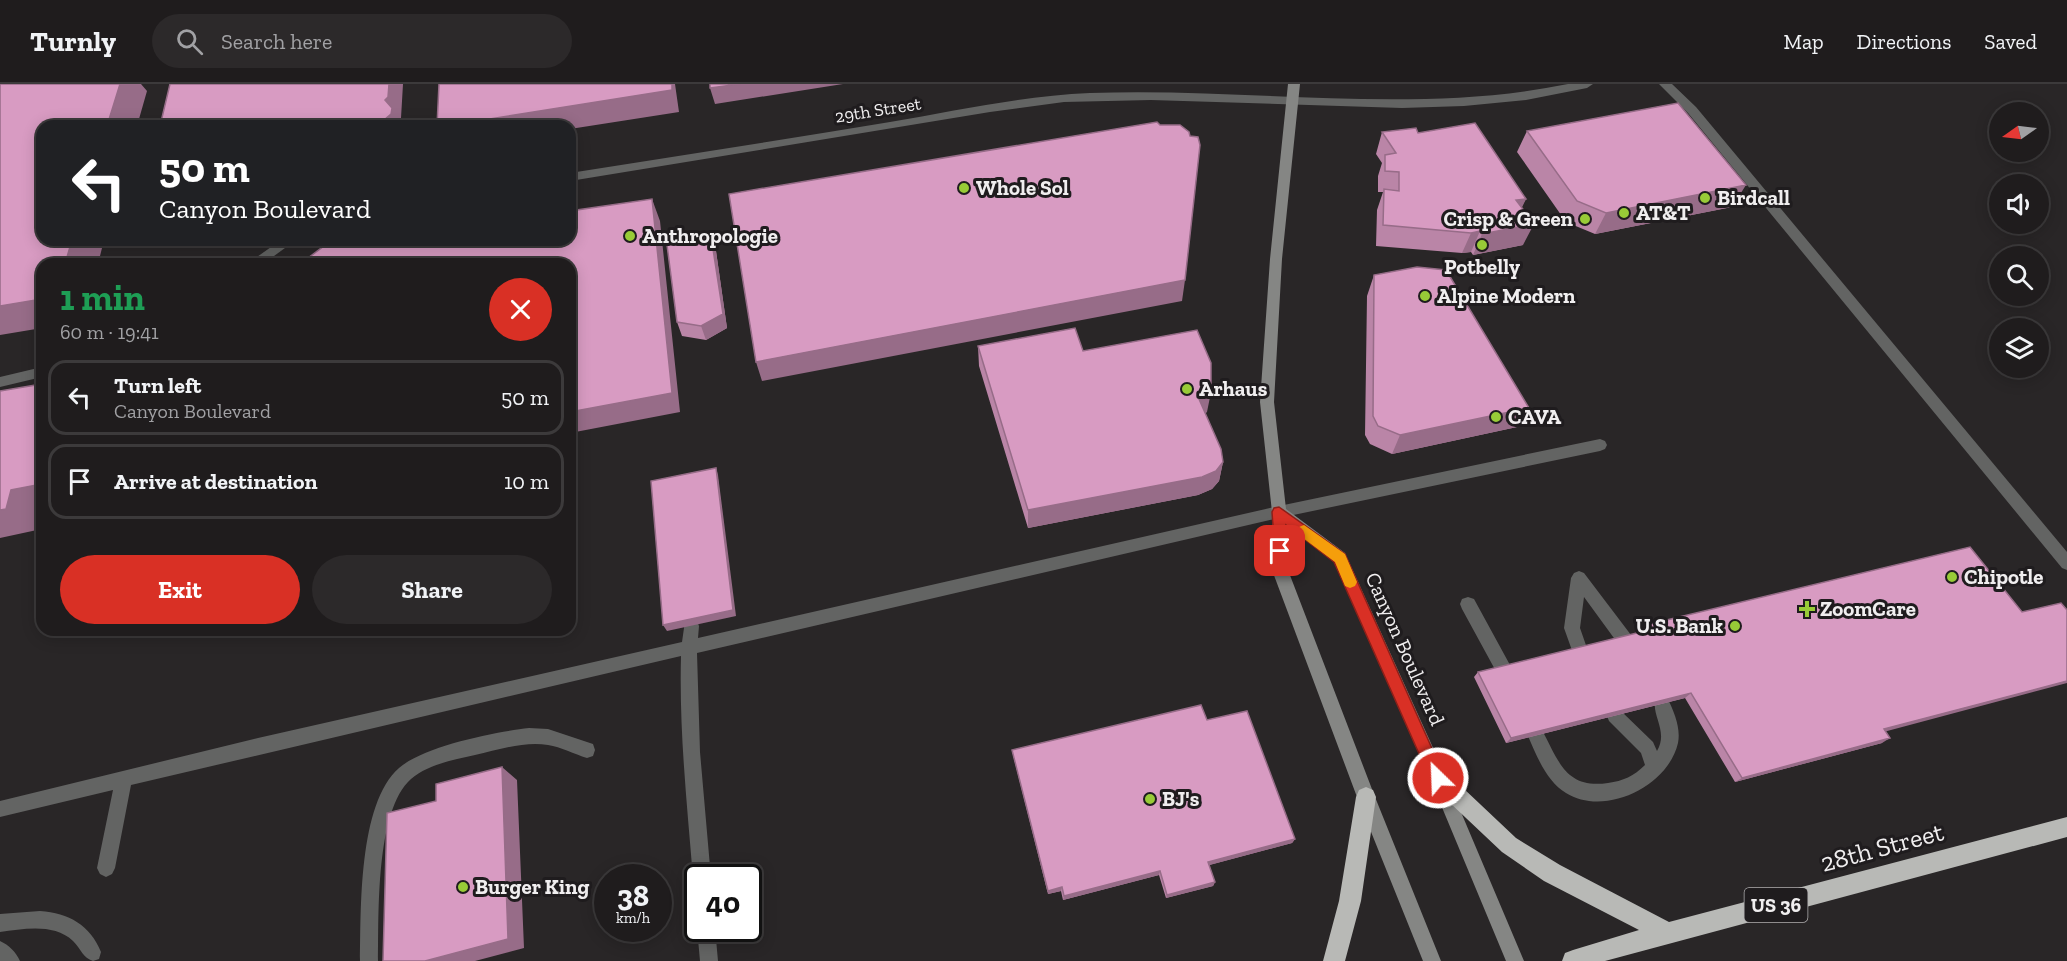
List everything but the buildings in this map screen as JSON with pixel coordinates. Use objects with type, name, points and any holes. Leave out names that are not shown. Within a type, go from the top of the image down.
[{"type":"highway","points":[[1438,778],[1509,845],[1552,873],[1668,934]]},
{"type":"highway","points":[[1334,961],[1345,921],[1366,797]]},
{"type":"highway","name":"28th Street","points":[[1574,961],[1601,951],[2067,827]]},
{"type":"street","points":[[1293,84],[1276,259],[1267,402],[1279,512],[1280,570],[1366,797],[1432,961]]},
{"type":"street","name":"29th Street","points":[[576,176],[1055,100],[1183,96],[1347,104],[1463,103],[1541,94],[1587,84]]},
{"type":"street","points":[[1665,84],[1692,110],[1730,155],[2067,563]]},
{"type":"street","points":[[262,258],[281,246]]},
{"type":"street","points":[[0,382],[36,373]]},
{"type":"street","points":[[0,809],[258,746],[1279,512],[1600,446]]},
{"type":"street","name":"Canyon Boulevard","points":[[1279,512],[1340,558],[1438,778],[1515,961]]},
{"type":"street","points":[[1580,651],[1572,628],[1579,578],[1626,640]]},
{"type":"street","points":[[1468,603],[1504,670]]},
{"type":"street","points":[[691,626],[689,647],[691,744],[701,864]]},
{"type":"street","points":[[1536,736],[1557,773],[1574,789],[1598,793],[1623,788],[1641,780],[1664,756],[1669,744],[1670,725],[1662,704]]},
{"type":"street","points":[[1615,716],[1647,748],[1654,766]]},
{"type":"street","points":[[369,961],[376,845],[380,818],[387,796],[402,776],[419,764],[439,756],[508,740],[547,737],[587,750]]},
{"type":"street","points":[[106,868],[123,780]]},
{"type":"street","points":[[0,922],[47,919],[70,925],[85,937],[92,952]]},
{"type":"street","points":[[707,942],[709,961]]},
{"type":"street","points":[[0,950],[11,961]]},
{"type":"slow traffic","points":[[1304,531],[1340,558],[1350,582]]},
{"type":"place","name":"Whole Sol","points":[[964,188]]},
{"type":"place","name":"Birdcall","points":[[1705,198]]},
{"type":"place","name":"AT&T","points":[[1624,213]]},
{"type":"place","name":"Crisp & Green","points":[[1585,219]]},
{"type":"place","name":"Anthropologie","points":[[630,236]]},
{"type":"place","name":"Potbelly","points":[[1482,245]]},
{"type":"place","name":"Alpine Modern","points":[[1425,296]]},
{"type":"place","name":"Arhaus","points":[[1187,389]]},
{"type":"place","name":"CAVA","points":[[1496,417]]},
{"type":"place","name":"Chipotle","points":[[1952,577]]},
{"type":"place","name":"ZoomCare","points":[[1807,609]]},
{"type":"place","name":"U.S. Bank","points":[[1735,626]]},
{"type":"place","name":"BJ's","points":[[1150,799]]},
{"type":"place","name":"Burger King","points":[[463,887]]},
{"type":"route","points":[[1280,551],[1279,512],[1340,558],[1438,778]]}]
